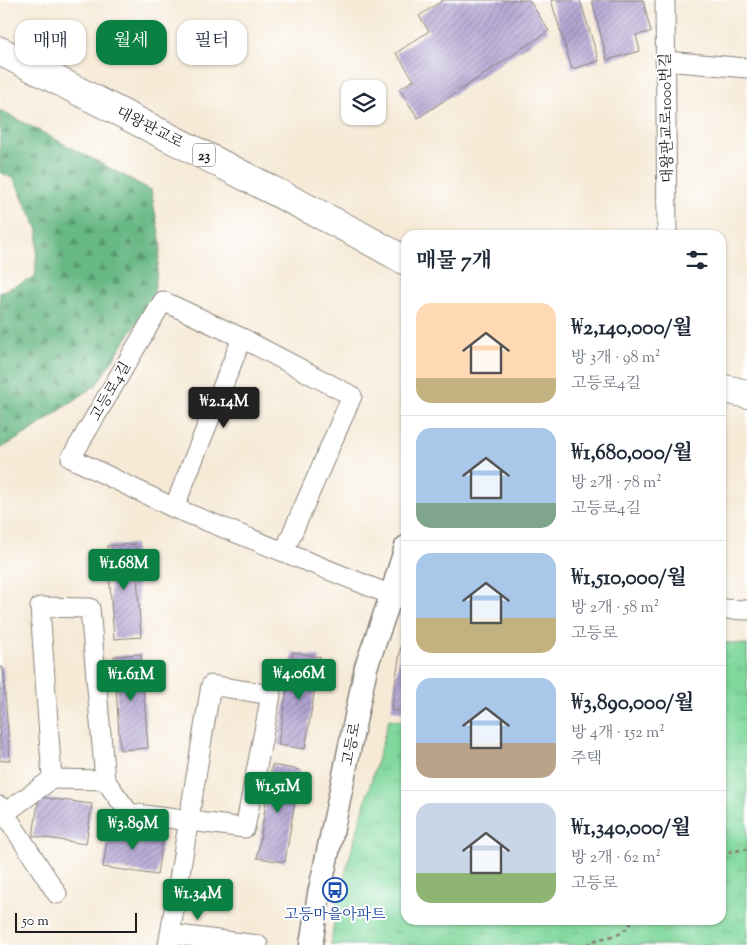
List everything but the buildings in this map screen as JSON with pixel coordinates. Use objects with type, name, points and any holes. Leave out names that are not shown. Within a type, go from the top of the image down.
[{"type":"main road","name":"대왕판교로","points":[[0,51],[354,232],[401,258]]},
{"type":"main road","points":[[726,389],[747,394]]},
{"type":"street","name":"대왕판교로1000번길","points":[[665,0],[667,230]]},
{"type":"street","points":[[665,61],[747,68]]},
{"type":"street","name":"고등로4길","points":[[284,552],[352,396],[242,338],[162,301],[70,458],[174,508],[284,552],[399,597]]},
{"type":"street","points":[[174,508],[242,338]]},
{"type":"street","name":"고등로","points":[[312,945],[318,894],[366,668],[399,597],[401,583]]},
{"type":"street","points":[[52,779],[40,607],[90,608],[105,780],[130,813],[188,821],[245,828],[271,696],[211,684],[188,821],[169,940],[258,945]]},
{"type":"street","points":[[726,609],[747,610]]},
{"type":"street","points":[[57,894],[3,810],[52,779],[105,780]]},
{"type":"path","points":[[726,853],[747,849]]},
{"type":"path","points":[[586,945],[617,936],[630,925]]},
{"type":"green space","points":[[0,110],[151,190],[161,244],[153,298],[96,385],[29,432],[0,449],[0,292],[35,278],[38,230],[14,179],[0,172]]},
{"type":"green space","points":[[726,643],[747,645],[747,945],[331,945],[336,905],[389,719],[401,721],[401,925],[726,925]]},
{"type":"place","name":"고등마을아파트","points":[[335,890]]}]
